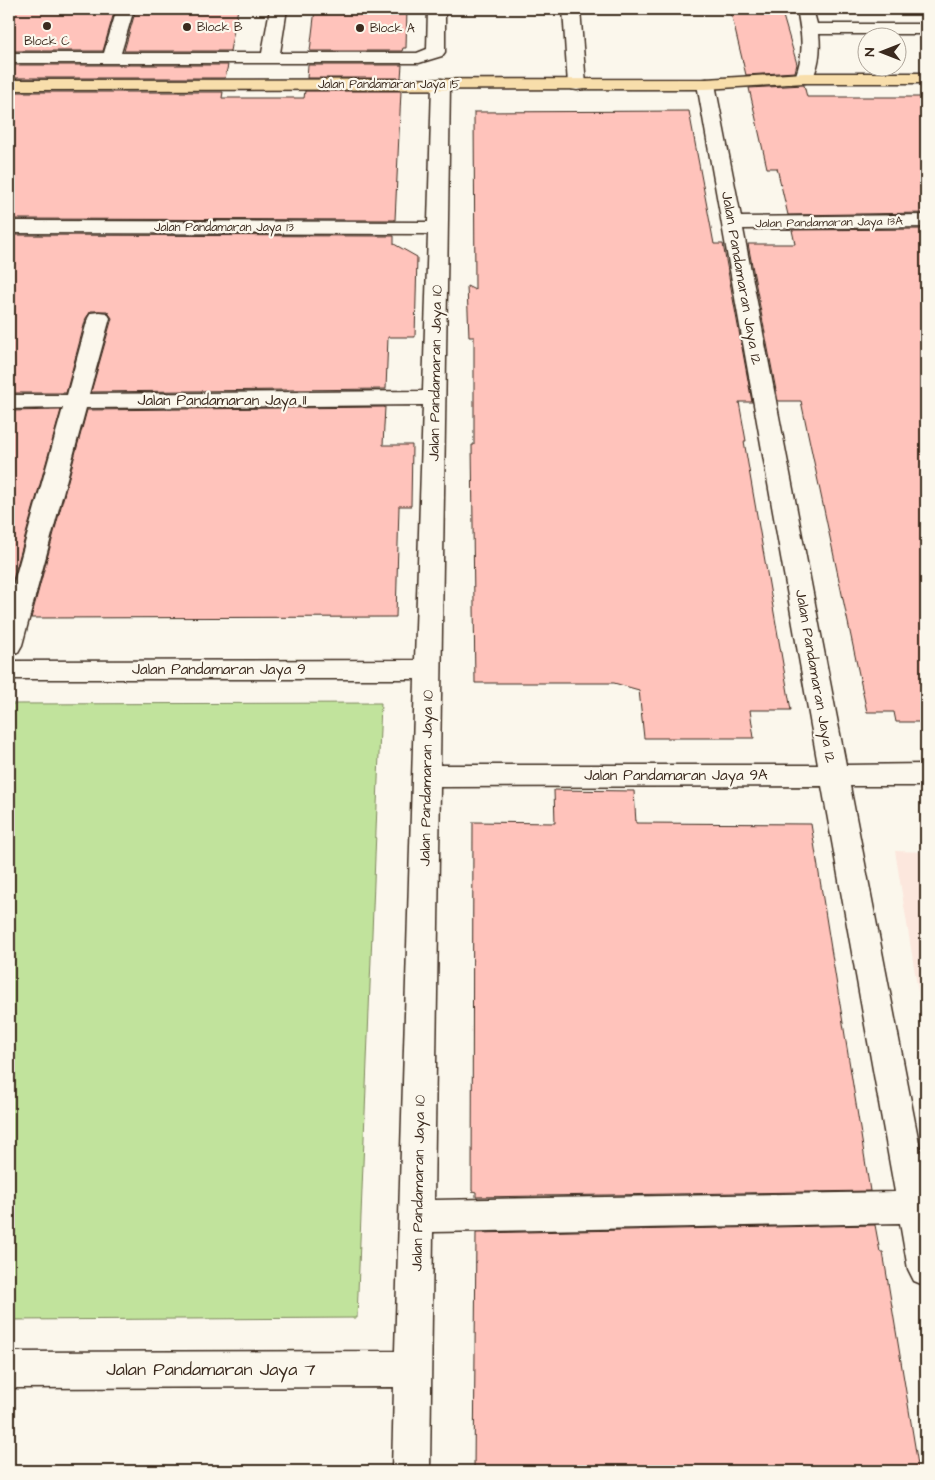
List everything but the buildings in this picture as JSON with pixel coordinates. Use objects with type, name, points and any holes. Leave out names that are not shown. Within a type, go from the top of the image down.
[{"type":"main road","name":"Jalan Pandamaran Jaya 15","points":[[9,85],[577,85],[706,84],[804,78],[926,78]]},
{"type":"street","points":[[111,58],[125,9]]},
{"type":"street","points":[[270,58],[278,9]]},
{"type":"street","points":[[9,58],[419,58],[436,52],[436,9]]},
{"type":"street","points":[[571,9],[577,85]]},
{"type":"street","points":[[804,78],[812,56],[811,29],[805,9]]},
{"type":"street","points":[[811,29],[926,29]]},
{"type":"street","name":"Jalan Pandamaran Jaya 10","points":[[412,1471],[441,84]]},
{"type":"street","name":"Jalan Pandamaran Jaya 12","points":[[706,84],[926,1269]]},
{"type":"street","name":"Jalan Pandamaran Jaya 13A","points":[[732,223],[926,221]]},
{"type":"street","name":"Jalan Pandamaran Jaya 13","points":[[9,227],[438,228]]},
{"type":"street","points":[[9,645],[99,318]]},
{"type":"street","name":"Jalan Pandamaran Jaya 11","points":[[9,402],[435,398]]},
{"type":"street","name":"Jalan Pandamaran Jaya 9","points":[[9,670],[429,669]]},
{"type":"street","name":"Jalan Pandamaran Jaya 9A","points":[[426,776],[926,775]]},
{"type":"street","points":[[417,1216],[915,1207]]},
{"type":"street","name":"Jalan Pandamaran Jaya 7","points":[[9,1370],[414,1369]]},
{"type":"shaded area","points":[[895,851],[926,852],[926,1040]]},
{"type":"green space","points":[[381,703],[357,1318],[9,1320],[9,704]]},
{"type":"place","name":"Block C","points":[[47,26]]},
{"type":"place","name":"Block B","points":[[187,27]]},
{"type":"place","name":"Block A","points":[[360,28]]}]
